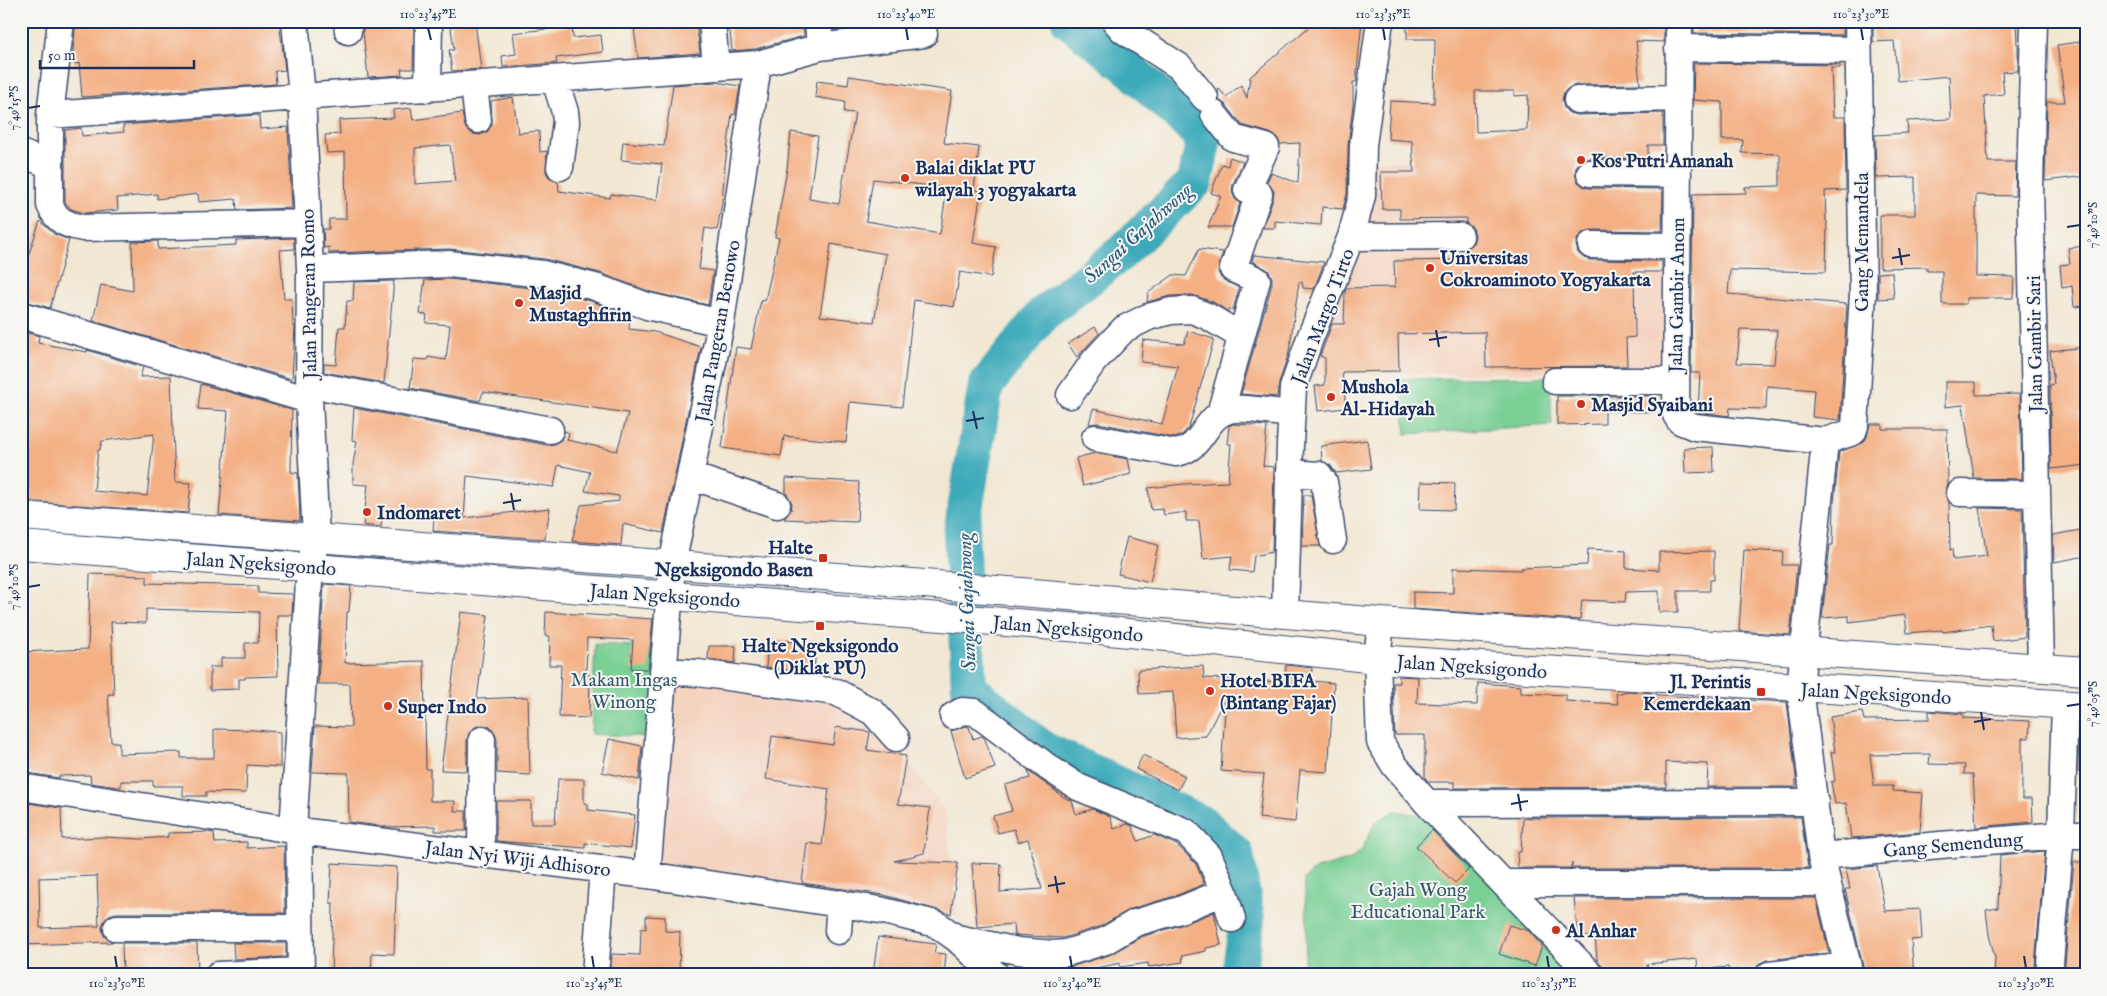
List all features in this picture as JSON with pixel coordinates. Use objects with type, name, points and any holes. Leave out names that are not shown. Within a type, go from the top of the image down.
[{"type":"main road","name":"Jalan Ngeksigondo","points":[[21,516],[864,579],[1381,622],[2086,671]]},
{"type":"main road","name":"Jalan Ngeksigondo","points":[[21,545],[1081,628],[1377,659],[2075,705]]},
{"type":"street","points":[[61,21],[50,115],[50,206],[54,216],[72,226],[93,228],[308,223]]},
{"type":"street","name":"Jalan Pangeran Romo","points":[[295,21],[302,96],[310,268],[309,392],[316,538],[310,567],[296,830],[301,973]]},
{"type":"street","points":[[428,89],[429,21]]},
{"type":"street","points":[[712,21],[716,67]]},
{"type":"street","points":[[818,21],[820,47]]},
{"type":"street","points":[[1115,21],[1123,30],[1180,67],[1233,138],[1266,147],[1247,190],[1259,194],[1233,268],[1257,280],[1220,414]]},
{"type":"street","name":"Jalan Margo Tirto","points":[[1285,614],[1293,388],[1307,347],[1351,237],[1362,196],[1363,145],[1380,21]]},
{"type":"street","name":"Jalan Gambir Anom","points":[[1679,21],[1676,415],[1680,421],[1695,427],[1825,441]]},
{"type":"street","name":"Gang Memandela","points":[[1825,441],[1854,432],[1855,426],[1863,293],[1858,21]]},
{"type":"street","name":"Jalan Gambir Sari","points":[[2034,21],[2030,187],[2041,667]]},
{"type":"street","points":[[50,115],[302,96],[474,86],[758,64],[820,47],[924,34]]},
{"type":"street","points":[[1678,48],[1858,50]]},
{"type":"street","name":"Jalan Pangeran Benowo","points":[[647,875],[664,672],[668,595],[672,565],[721,323],[758,64]]},
{"type":"street","points":[[555,80],[565,112],[566,122],[560,166]]},
{"type":"street","points":[[474,86],[478,120]]},
{"type":"street","points":[[1577,100],[1678,98]]},
{"type":"street","points":[[21,153],[49,165]]},
{"type":"street","points":[[1590,173],[1678,174]]},
{"type":"street","points":[[1351,237],[1460,236]]},
{"type":"street","points":[[1592,245],[1677,246]]},
{"type":"street","points":[[310,268],[449,264],[543,274],[595,287],[647,306],[721,323]]},
{"type":"street","points":[[1070,395],[1094,361],[1124,329],[1148,317],[1171,311],[1192,310],[1208,316],[1240,336]]},
{"type":"street","points":[[21,315],[309,392],[550,430]]},
{"type":"street","points":[[1555,381],[1675,381]]},
{"type":"street","points":[[1095,438],[1176,453],[1187,451],[1195,445],[1208,426],[1220,414],[1230,410],[1292,414]]},
{"type":"street","points":[[1769,975],[1849,970],[1821,856],[1800,688],[1825,441]]},
{"type":"street","points":[[1289,473],[1319,475],[1324,482],[1333,540]]},
{"type":"street","points":[[690,480],[706,481],[777,505]]},
{"type":"street","points":[[1960,493],[2037,494]]},
{"type":"street","points":[[1381,622],[1377,659],[1380,742],[1395,766],[1427,803],[1591,975]]},
{"type":"street","points":[[664,672],[698,673],[836,692],[873,712],[896,738]]},
{"type":"street","points":[[2050,975],[2074,835],[2075,705]]},
{"type":"street","points":[[953,716],[962,711],[975,712],[1049,768],[1078,787],[1186,832],[1210,856],[1232,919]]},
{"type":"street","points":[[481,854],[482,740]]},
{"type":"street","name":"Jalan Nyi Wiji Adhisoro","points":[[21,787],[296,830],[647,875],[880,910],[936,924],[956,938],[996,975]]},
{"type":"street","points":[[1427,803],[1815,802]]},
{"type":"street","name":"Gang Semendung","points":[[1821,856],[2074,835]]},
{"type":"street","points":[[595,975],[603,869]]},
{"type":"street","points":[[1505,883],[1827,883]]},
{"type":"street","points":[[956,938],[1018,950],[1054,954],[1066,953],[1105,941],[1135,923],[1180,910],[1224,892]]},
{"type":"street","points":[[838,931],[840,903]]},
{"type":"street","points":[[117,928],[300,928]]},
{"type":"street","points":[[218,975],[301,973]]},
{"type":"shaded area","name":"Universitas Cokroaminoto Yogyakarta","points":[[1367,161],[1518,161],[1515,275],[1673,276],[1672,371],[1300,375]]},
{"type":"shaded area","points":[[673,672],[836,692],[899,750],[946,813],[957,916],[658,866]]},
{"type":"green space","points":[[1550,377],[1552,425],[1406,434],[1401,379]]},
{"type":"green space","name":"Makam Ingas Winong","points":[[595,644],[658,647],[653,737],[591,734]]},
{"type":"green space","name":"Gajah Wong Educational Park","points":[[1395,811],[1441,819],[1547,935],[1571,975],[1304,975],[1307,922],[1304,879],[1316,869],[1349,860],[1362,850],[1375,822]]},
{"type":"building","points":[[76,21],[279,21],[285,70],[275,71],[276,84],[82,97],[79,63],[74,64],[73,51]]},
{"type":"building","points":[[365,21],[414,21],[413,69],[401,69],[402,75],[368,77],[363,32],[363,27],[366,27]]},
{"type":"building","points":[[450,21],[475,21],[481,69],[452,71],[449,50],[454,50]]},
{"type":"building","points":[[633,21],[696,21],[700,53],[638,58]]},
{"type":"building","points":[[729,21],[803,21],[804,36],[755,49],[732,51]]},
{"type":"building","points":[[833,21],[868,21],[869,26],[834,30]]},
{"type":"building","points":[[1316,21],[1362,21],[1356,82],[1353,82],[1353,105],[1348,145],[1347,194],[1343,209],[1322,207],[1321,225],[1275,221],[1275,228],[1263,228],[1274,191],[1267,182],[1271,173],[1298,183],[1300,143],[1280,144],[1277,137],[1270,133],[1242,125],[1226,105],[1219,100],[1218,90],[1226,97],[1241,85],[1247,98],[1250,77]]},
{"type":"building","points":[[1407,21],[1664,21],[1664,42],[1636,41],[1640,84],[1576,85],[1564,92],[1562,100],[1564,108],[1569,113],[1577,115],[1663,113],[1663,145],[1648,145],[1648,159],[1590,158],[1583,160],[1577,165],[1575,172],[1577,181],[1589,188],[1663,189],[1662,231],[1591,230],[1584,232],[1578,237],[1576,244],[1578,253],[1590,260],[1662,261],[1662,272],[1634,272],[1635,337],[1626,338],[1627,366],[1486,367],[1485,332],[1398,334],[1399,371],[1342,372],[1346,408],[1318,411],[1315,386],[1325,385],[1325,358],[1320,356],[1332,324],[1344,324],[1346,288],[1395,287],[1394,261],[1467,260],[1467,249],[1473,244],[1475,236],[1473,228],[1466,223],[1466,218],[1400,219],[1400,209],[1382,209],[1381,172],[1414,172],[1412,141],[1388,139],[1390,101],[1434,103],[1435,39],[1407,39]],"holes":[[[1475,91],[1514,91],[1514,96],[1528,95],[1527,130],[1476,132]]]},
{"type":"building","points":[[1694,21],[1843,21],[1843,35],[1694,33]]},
{"type":"building","points":[[1873,21],[2016,21],[2018,71],[2002,72],[2004,94],[1984,96],[1988,162],[2016,162],[2015,196],[1976,195],[1976,276],[2014,277],[2013,298],[1966,298],[1966,304],[1942,304],[1942,271],[1927,271],[1927,267],[1880,268],[1880,215],[1915,215],[1915,177],[1876,178],[1875,135],[1908,133],[1907,121],[1951,119],[1949,76],[1898,81],[1894,41],[1873,42]]},
{"type":"building","points":[[572,26],[573,38],[601,35],[603,52],[556,58],[557,63],[503,67],[502,56],[516,54],[513,33]]},
{"type":"building","points":[[2086,41],[2086,176],[2045,181],[2047,102],[2065,102],[2057,45]]},
{"type":"building","points":[[1694,63],[1840,65],[1840,68],[1831,68],[1833,117],[1845,117],[1846,190],[1825,191],[1827,221],[1826,272],[1730,270],[1728,294],[1847,304],[1840,420],[1812,417],[1814,390],[1767,386],[1766,409],[1730,408],[1729,416],[1698,412],[1700,373],[1691,373],[1693,194],[1746,193],[1745,187],[1780,186],[1780,154],[1742,153],[1743,140],[1722,140],[1722,102],[1693,100]],"holes":[[[1740,329],[1777,330],[1774,364],[1737,363]]]},
{"type":"building","points":[[849,76],[952,91],[944,143],[979,147],[974,190],[981,191],[973,243],[996,247],[991,277],[960,272],[954,307],[914,300],[902,407],[850,402],[846,442],[784,436],[781,456],[722,448],[736,347],[751,349],[761,300],[765,301],[779,238],[775,237],[787,169],[791,132],[818,136],[809,199],[839,204],[855,113],[844,112],[845,102],[815,97],[817,81],[848,85]],"holes":[[[873,179],[947,188],[940,234],[866,221]],[[831,244],[886,254],[874,322],[820,316]]]},
{"type":"building","points":[[716,82],[740,86],[735,115],[732,114],[717,230],[705,228],[699,269],[713,271],[708,305],[651,292],[600,273],[545,259],[449,249],[329,253],[329,247],[324,248],[323,229],[329,229],[329,219],[346,219],[345,152],[327,153],[325,135],[340,134],[339,120],[394,118],[393,110],[411,108],[413,120],[462,113],[466,129],[473,134],[480,135],[487,132],[492,125],[491,101],[513,97],[518,133],[539,131],[540,152],[547,151],[546,172],[550,179],[558,182],[559,191],[610,198],[611,194],[657,200],[662,164],[621,160],[623,142],[664,146],[673,85]],"holes":[[[450,145],[455,181],[415,184],[415,148]]]},
{"type":"building","points":[[259,115],[260,129],[288,127],[292,208],[237,210],[236,199],[199,202],[198,194],[157,199],[157,194],[117,198],[118,210],[84,213],[71,209],[65,202],[65,130],[81,128],[82,136],[124,132],[123,125]]},
{"type":"building","points":[[1230,157],[1243,162],[1233,184],[1232,192],[1235,199],[1240,203],[1232,227],[1208,227],[1221,196],[1211,193],[1222,164],[1228,166]]},
{"type":"building","points":[[40,221],[54,234],[69,240],[50,308],[21,300],[21,267],[24,268]]},
{"type":"building","points":[[294,238],[294,249],[280,250],[284,299],[292,299],[293,326],[295,326],[292,379],[93,321],[101,285],[133,291],[132,242],[158,241],[158,249],[236,245],[236,240]]},
{"type":"building","points":[[2086,246],[2086,306],[2074,307],[2072,286],[2062,288],[2060,265],[2070,264],[2068,248]]},
{"type":"building","points":[[1199,249],[1223,252],[1218,272],[1221,278],[1239,288],[1233,310],[1226,310],[1213,302],[1192,295],[1170,296],[1147,302],[1148,293],[1173,275],[1186,276]]},
{"type":"building","points":[[1254,255],[1324,262],[1314,289],[1303,288],[1302,282],[1299,282],[1289,352],[1279,383],[1277,397],[1241,394],[1272,284],[1272,277],[1268,270],[1252,261]]},
{"type":"building","points":[[1892,272],[1894,298],[1878,299],[1878,273]]},
{"type":"building","points":[[448,279],[540,289],[591,301],[630,316],[629,329],[655,332],[701,347],[663,533],[623,524],[621,545],[572,541],[581,505],[619,501],[619,496],[585,491],[590,472],[558,465],[554,487],[467,476],[464,518],[550,508],[545,539],[433,531],[434,518],[383,512],[381,527],[363,525],[368,485],[353,484],[353,464],[357,441],[352,440],[354,408],[547,445],[561,440],[565,431],[569,433],[567,440],[617,451],[628,413],[483,392],[480,401],[410,388],[414,359],[427,360],[428,357],[446,360],[450,325],[426,323],[427,315],[420,314],[425,280]]},
{"type":"building","points":[[394,281],[384,383],[324,372],[324,364],[336,365],[339,327],[345,327],[347,301],[353,301],[354,282]]},
{"type":"building","points":[[1095,327],[1099,333],[1077,357],[1068,344]]},
{"type":"building","points":[[21,331],[39,336],[38,343],[87,352],[87,350],[143,367],[140,377],[171,376],[175,482],[191,483],[188,513],[21,501]],"holes":[[[154,434],[147,496],[94,491],[98,450],[100,450],[102,441]]]},
{"type":"building","points":[[1188,331],[1214,339],[1189,427],[1183,434],[1175,438],[1098,423],[1089,424],[1093,409],[1162,424],[1178,366],[1141,362],[1143,340],[1184,344]]},
{"type":"building","points":[[2086,347],[2086,411],[2079,412],[2083,443],[2086,443],[2086,465],[2051,469],[2050,385],[2054,384],[2050,351]]},
{"type":"building","points":[[1945,382],[1976,382],[1976,395],[2020,394],[2022,479],[1974,478],[1963,405],[1945,407]]},
{"type":"building","points":[[201,384],[292,410],[291,472],[298,473],[300,521],[219,515],[228,411],[198,409]]},
{"type":"building","name":"Masjid Syaibani","points":[[1557,396],[1651,396],[1650,412],[1605,411],[1605,424],[1557,425]]},
{"type":"building","points":[[1233,424],[1267,426],[1263,466],[1274,467],[1272,552],[1254,556],[1252,572],[1230,570],[1232,556],[1203,559],[1199,521],[1186,521],[1186,512],[1164,515],[1163,509],[1151,510],[1148,488],[1228,482],[1231,444],[1227,444],[1229,426]]},
{"type":"building","points":[[1870,424],[1882,424],[1882,429],[1947,429],[1948,484],[1945,493],[1949,502],[1950,550],[1952,549],[1953,560],[1987,556],[1979,508],[2022,509],[2025,637],[1993,641],[1991,625],[1943,632],[1942,630],[1907,633],[1905,615],[1849,622],[1849,616],[1822,618],[1830,545],[1833,545],[1834,503],[1839,452],[1863,443],[1867,437]]},
{"type":"building","points":[[1367,440],[1371,469],[1336,473],[1331,466],[1322,461],[1321,446]]},
{"type":"building","points":[[1713,447],[1714,472],[1685,473],[1684,448]]},
{"type":"building","points":[[1095,453],[1128,459],[1131,474],[1083,486],[1076,458]]},
{"type":"building","points":[[786,478],[859,482],[857,522],[784,519],[791,510],[792,503],[786,493]]},
{"type":"building","points":[[1421,482],[1455,483],[1454,510],[1420,509]]},
{"type":"building","points":[[1304,495],[1311,495],[1320,546],[1302,546]]},
{"type":"building","points":[[2086,529],[2086,556],[2054,562],[2053,535]]},
{"type":"building","points":[[1127,537],[1158,545],[1150,582],[1118,574]]},
{"type":"building","points":[[1588,549],[1626,551],[1626,568],[1659,570],[1659,552],[1714,551],[1714,580],[1710,580],[1710,591],[1678,591],[1678,612],[1659,612],[1659,591],[1626,592],[1625,602],[1582,600],[1580,620],[1413,609],[1413,592],[1453,593],[1453,568],[1521,570],[1521,568],[1587,565]]},
{"type":"building","points":[[1744,550],[1783,552],[1782,565],[1797,565],[1790,635],[1739,631]]},
{"type":"building","points":[[90,574],[147,576],[147,583],[258,586],[258,593],[293,594],[292,615],[277,615],[278,676],[245,677],[245,679],[239,679],[239,689],[210,690],[210,667],[221,667],[221,658],[245,658],[245,643],[258,643],[259,612],[146,609],[146,623],[111,622],[114,694],[108,694],[111,742],[119,742],[119,754],[181,752],[181,758],[214,758],[214,729],[280,732],[280,767],[247,765],[246,793],[206,792],[206,796],[183,796],[183,786],[153,786],[153,781],[121,781],[121,787],[118,787],[91,783],[90,775],[59,776],[59,778],[21,772],[21,652],[88,649]]},
{"type":"building","points":[[324,584],[351,586],[349,612],[347,612],[345,663],[424,661],[426,769],[430,769],[430,801],[455,801],[454,811],[466,811],[466,831],[435,831],[435,826],[387,827],[349,822],[348,773],[312,772],[315,726],[351,727],[350,684],[318,684]]},
{"type":"building","points":[[461,612],[488,615],[477,699],[528,697],[530,775],[497,773],[497,740],[495,733],[490,727],[483,725],[475,727],[469,733],[467,740],[467,771],[441,770]]},
{"type":"building","points":[[546,612],[653,619],[648,669],[631,669],[633,640],[587,638],[586,674],[590,675],[589,718],[559,717],[561,665],[549,665],[550,636],[545,636]]},
{"type":"building","points":[[768,640],[816,643],[814,674],[766,667]]},
{"type":"building","points":[[709,646],[736,646],[735,663],[708,659]]},
{"type":"building","points":[[1286,665],[1312,668],[1311,681],[1334,683],[1328,772],[1300,770],[1295,822],[1259,818],[1264,774],[1221,771],[1226,696],[1206,736],[1176,738],[1173,692],[1139,694],[1138,670],[1203,666],[1204,678],[1285,682]]},
{"type":"building","points":[[1399,676],[1418,677],[1417,703],[1477,705],[1478,683],[1521,686],[1521,693],[1566,695],[1566,701],[1618,704],[1616,694],[1628,691],[1656,693],[1657,695],[1787,702],[1796,787],[1707,787],[1708,764],[1666,762],[1666,787],[1454,788],[1454,782],[1429,782],[1425,778],[1425,735],[1395,735],[1393,683],[1399,683]]},
{"type":"building","points":[[1929,711],[1963,714],[1963,718],[2030,721],[2029,738],[2022,738],[2022,799],[2032,799],[2033,822],[1976,827],[1973,774],[1964,774],[1965,765],[1929,764],[1930,754],[1870,755],[1874,786],[1893,786],[1893,791],[1923,793],[1920,832],[1851,838],[1846,803],[1835,804],[1831,782],[1835,781],[1831,752],[1835,752],[1830,717],[1862,712],[1864,720],[1929,719]]},
{"type":"building","points":[[2079,722],[2086,722],[2086,772],[2078,772]]},
{"type":"building","points":[[965,726],[969,727],[973,739],[982,736],[985,739],[995,768],[965,778],[951,731]]},
{"type":"building","points":[[836,727],[870,732],[867,750],[906,756],[898,804],[930,808],[924,853],[894,861],[958,863],[951,914],[884,895],[802,883],[807,843],[822,845],[829,789],[766,779],[772,736],[833,745]]},
{"type":"building","points":[[609,739],[642,746],[639,780],[602,772]]},
{"type":"building","points":[[1143,755],[1185,776],[1178,790],[1136,769]]},
{"type":"building","points":[[1028,771],[1072,801],[1076,814],[1093,809],[1110,817],[1114,829],[1127,824],[1132,826],[1138,841],[1154,835],[1177,845],[1196,864],[1204,884],[1175,896],[1131,909],[1099,927],[1063,938],[1015,935],[1014,924],[977,927],[972,863],[1001,864],[1000,892],[1042,889],[1028,839],[1018,842],[1014,829],[998,833],[993,816],[1012,811],[1005,785],[1030,778]]},
{"type":"building","points":[[558,779],[584,779],[584,803],[588,804],[588,810],[635,815],[631,848],[585,843],[585,848],[496,841],[496,801],[531,801],[531,824],[555,824]]},
{"type":"building","points":[[21,802],[61,808],[62,839],[104,837],[141,839],[168,837],[168,833],[207,832],[214,833],[215,843],[247,842],[247,848],[284,846],[285,913],[117,913],[109,915],[104,921],[102,928],[104,936],[112,942],[21,945]],"holes":[[[97,876],[99,926],[40,928],[39,878]]]},
{"type":"building","points":[[1801,817],[1808,868],[1572,868],[1572,863],[1570,868],[1518,868],[1517,852],[1521,852],[1523,818]]},
{"type":"building","points":[[1432,830],[1469,869],[1455,883],[1416,846]]},
{"type":"building","points":[[2045,851],[2034,975],[1994,975],[1995,958],[1989,935],[1986,910],[1998,908],[2000,855]]},
{"type":"building","points":[[2074,862],[2084,862],[2083,883],[2086,883],[2086,975],[2064,975]]},
{"type":"building","points":[[332,863],[397,867],[394,954],[372,953],[371,975],[331,975],[333,903],[330,903]]},
{"type":"building","points":[[1877,866],[1885,911],[1920,909],[1922,939],[1911,940],[1914,975],[1865,975],[1845,889],[1850,889],[1846,869]]},
{"type":"building","points":[[1574,898],[1816,898],[1829,953],[1767,960],[1760,963],[1756,968],[1729,971],[1728,967],[1698,970],[1697,959],[1647,964],[1648,975],[1606,975],[1597,959],[1595,936],[1578,938]]},
{"type":"building","points":[[1214,912],[1221,945],[1206,948],[1206,951],[1182,956],[1183,962],[1149,967],[1148,963],[1120,967],[1120,963],[1063,975],[1043,975],[1043,968],[1067,968],[1109,955],[1141,937],[1184,924]]},
{"type":"building","points":[[646,916],[665,917],[665,931],[680,932],[679,975],[610,975],[612,954],[640,955],[641,928],[646,929]]},
{"type":"building","points":[[1509,925],[1529,931],[1542,946],[1535,966],[1499,954]]},
{"type":"building","points":[[878,937],[936,944],[934,953],[946,954],[944,975],[873,975]]},
{"type":"building","points":[[122,943],[197,943],[198,973],[123,975]]},
{"type":"building","points":[[233,943],[286,943],[286,957],[234,959]]},
{"type":"waterway","name":"Sungai Gajahwong","points":[[1069,21],[1130,69],[1204,138],[1195,182],[1121,253],[1043,314],[986,385],[961,533],[969,688],[1043,749],[1202,823],[1236,854],[1247,920],[1239,975]]},
{"type":"place","name":"Kos Putri Amanah","points":[[1581,160]]},
{"type":"place","name":"Balai diklat PU wilayah 3 yogyakarta","points":[[905,178]]},
{"type":"place","name":"Universitas Cokroaminoto Yogyakarta","points":[[1430,268]]},
{"type":"place","name":"Masjid Mustaghfirin","points":[[519,303]]},
{"type":"place","name":"Mushola Al-Hidayah","points":[[1331,397]]},
{"type":"place","name":"Masjid Syaibani","points":[[1581,404]]},
{"type":"place","name":"Indomaret","points":[[367,512]]},
{"type":"place","name":"Halte Ngeksigondo Basen","points":[[823,558]]},
{"type":"place","name":"Halte Ngeksigondo (Diklat PU)","points":[[820,626]]},
{"type":"place","name":"Hotel BIFA (Bintang Fajar)","points":[[1210,691]]},
{"type":"place","name":"Jl. Perintis Kemerdekaan","points":[[1761,692]]},
{"type":"place","name":"Super Indo","points":[[388,706]]},
{"type":"place","name":"Al Anhar","points":[[1556,930]]}]
